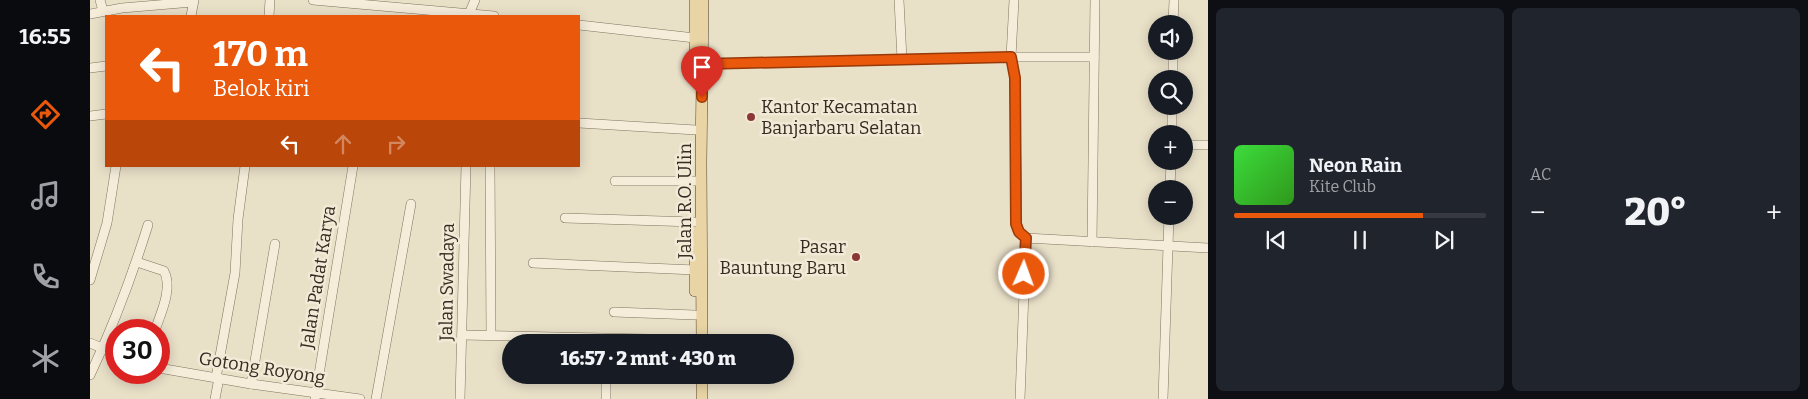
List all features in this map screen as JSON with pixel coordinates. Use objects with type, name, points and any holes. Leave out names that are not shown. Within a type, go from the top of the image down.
[{"type":"main road","name":"Jalan R.O. Ulin","points":[[695,0],[696,334]]},
{"type":"main road","name":"Jalan R.O. Ulin","points":[[697,334],[703,0]]},
{"type":"main road","points":[[694,384],[694,399]]},
{"type":"main road","points":[[702,384],[702,399]]},
{"type":"street","points":[[100,0],[103,11]]},
{"type":"street","points":[[269,15],[270,0]]},
{"type":"street","points":[[313,0],[482,15]]},
{"type":"street","points":[[469,14],[475,0]]},
{"type":"street","points":[[899,0],[902,59]]},
{"type":"street","points":[[1014,0],[1011,57],[1015,78],[1016,224],[1019,232],[1026,238],[1208,248]]},
{"type":"street","points":[[1092,242],[1095,0]]},
{"type":"street","points":[[1174,0],[1174,15]]},
{"type":"street","points":[[90,14],[194,1],[191,15]]},
{"type":"street","points":[[580,25],[695,38]]},
{"type":"street","points":[[702,64],[1094,57]]},
{"type":"street","points":[[90,68],[105,66]]},
{"type":"street","points":[[90,116],[105,114]]},
{"type":"street","points":[[580,123],[696,130]]},
{"type":"street","points":[[1193,145],[1208,145]]},
{"type":"street","points":[[90,280],[107,223],[116,167]]},
{"type":"street","points":[[215,399],[235,273],[237,224],[245,167]]},
{"type":"street","name":"Jalan Padat Karya","points":[[316,396],[353,167]]},
{"type":"street","name":"Jalan Swadaya","points":[[460,399],[466,167]]},
{"type":"street","points":[[490,167],[491,334]]},
{"type":"street","points":[[615,182],[695,181]]},
{"type":"street","points":[[376,399],[412,204]]},
{"type":"street","points":[[565,218],[695,222]]},
{"type":"street","points":[[90,375],[137,262],[148,225]]},
{"type":"street","points":[[1163,399],[1169,225]]},
{"type":"street","points":[[1020,399],[1026,238]]},
{"type":"street","points":[[251,384],[275,244]]},
{"type":"street","points":[[137,262],[164,271],[168,278],[159,319]]},
{"type":"street","points":[[533,264],[695,270]]},
{"type":"street","points":[[614,312],[695,314]]},
{"type":"street","points":[[462,334],[502,335]]},
{"type":"street","points":[[90,343],[105,351]]},
{"type":"street","name":"Gotong Royong","points":[[170,370],[316,396],[360,399]]},
{"type":"street","points":[[606,384],[606,399]]},
{"type":"place","name":"Kantor Kecamatan Banjarbaru Selatan","points":[[751,117]]},
{"type":"place","name":"Pasar Bauntung Baru","points":[[856,257]]},
{"type":"route","points":[[702,97],[702,64],[1011,57],[1015,78],[1016,224],[1019,232],[1026,238],[1024,274]]}]
